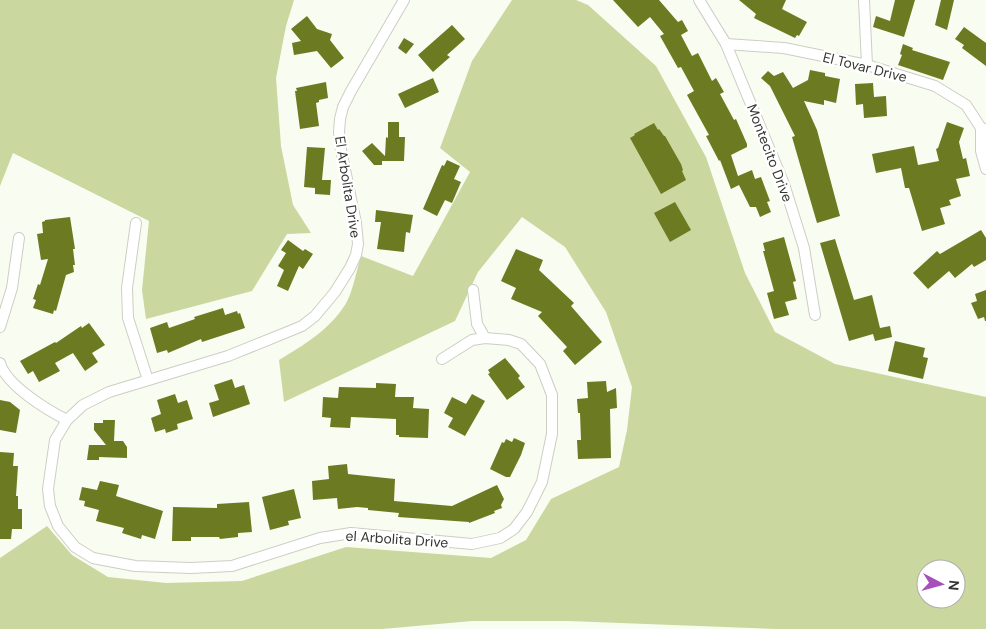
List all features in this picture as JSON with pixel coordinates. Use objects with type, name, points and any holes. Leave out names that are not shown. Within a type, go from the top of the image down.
[{"type":"street","name":"El Arbolita Drive","points":[[67,420],[83,404],[109,392],[228,356],[302,326],[314,316],[335,292],[350,268],[356,255],[358,244],[356,223],[341,150],[340,119],[343,107],[355,84],[404,0]]},
{"type":"street","name":"Montecito Drive","points":[[699,0],[726,44],[784,184],[804,248],[815,315]]},
{"type":"street","points":[[864,0],[867,65]]},
{"type":"street","name":"El Tovar Drive","points":[[726,44],[784,48],[867,65],[935,86],[966,105],[984,128]]},
{"type":"street","points":[[984,128],[981,151],[986,169]]},
{"type":"street","points":[[136,223],[127,288],[128,318],[148,380]]},
{"type":"street","points":[[0,327],[12,288],[19,238]]},
{"type":"street","points":[[473,290],[478,324],[485,338]]},
{"type":"street","name":"el Arbolita Drive","points":[[67,420],[55,440],[48,489],[50,506],[58,526],[74,547],[94,558],[135,566],[191,568],[232,566],[320,538],[351,533],[472,544],[500,538],[514,529],[527,512],[542,482],[552,434],[552,395],[540,364],[521,344],[509,340],[485,338],[472,340],[442,358]]},
{"type":"street","points":[[0,363],[1,368],[10,380],[46,409],[67,420]]},
{"type":"green space","points":[[0,0],[294,0],[286,26],[276,78],[281,146],[293,205],[311,233],[287,234],[252,291],[146,319],[142,290],[149,221],[13,153],[0,186]]},
{"type":"green space","points":[[512,0],[576,0],[588,5],[656,66],[706,157],[745,273],[775,332],[835,364],[986,397],[986,629],[776,629],[568,621],[472,621],[382,629],[0,629],[0,558],[47,526],[72,555],[108,577],[166,583],[242,581],[346,547],[491,558],[526,540],[551,499],[619,467],[627,430],[632,387],[606,312],[565,247],[522,217],[478,272],[455,321],[284,402],[279,360],[315,336],[339,314],[350,295],[361,256],[413,276],[470,172],[440,148],[472,61]]},
{"type":"building","points":[[613,0],[659,0],[678,22],[682,20],[688,31],[681,35],[692,56],[698,53],[712,81],[716,78],[724,92],[720,94],[734,120],[736,119],[747,144],[747,147],[731,155],[738,176],[752,170],[755,179],[761,177],[770,201],[767,202],[771,212],[760,217],[756,207],[750,207],[739,185],[731,189],[720,160],[706,136],[709,135],[687,95],[694,91],[681,67],[678,68],[660,36],[664,34],[650,17],[638,27]]},
{"type":"building","points":[[739,0],[786,0],[782,9],[807,22],[799,36],[797,35],[795,38],[754,18],[756,14]]},
{"type":"building","points":[[895,0],[915,0],[904,37],[873,27],[876,16],[890,21]]},
{"type":"building","points":[[941,0],[954,0],[947,30],[935,25]]},
{"type":"building","points":[[307,16],[317,29],[332,34],[330,40],[344,58],[331,68],[317,51],[294,55],[292,43],[301,41],[291,29]]},
{"type":"building","points":[[452,25],[465,39],[447,55],[450,57],[433,72],[418,55]]},
{"type":"building","points":[[964,27],[986,43],[986,66],[962,48],[964,45],[955,39]]},
{"type":"building","points":[[404,38],[414,44],[406,54],[398,48]]},
{"type":"building","points":[[903,44],[913,48],[912,50],[950,62],[943,80],[898,65],[902,55],[900,54]]},
{"type":"building","points":[[810,70],[840,79],[836,103],[824,100],[824,105],[804,101],[817,130],[840,216],[817,223],[792,137],[795,136],[770,86],[761,78],[768,71],[774,76],[783,72],[793,88],[808,80]]},
{"type":"building","points":[[433,78],[439,92],[405,108],[398,94]]},
{"type":"building","points":[[326,82],[328,98],[319,100],[316,103],[319,126],[300,129],[296,88]]},
{"type":"building","points":[[873,83],[874,97],[886,96],[887,116],[864,118],[863,104],[856,105],[855,84]]},
{"type":"building","points":[[388,122],[399,122],[399,137],[405,137],[404,161],[382,161],[382,165],[374,165],[362,151],[372,143],[385,156]]},
{"type":"building","points":[[947,122],[964,128],[959,142],[963,159],[966,158],[970,176],[956,179],[961,196],[949,200],[951,205],[940,208],[945,224],[922,231],[909,188],[905,188],[901,168],[876,173],[872,154],[914,146],[918,165],[939,161],[936,149]]},
{"type":"building","points":[[654,123],[665,136],[681,164],[686,180],[661,194],[630,138]]},
{"type":"building","points":[[307,147],[325,148],[322,180],[331,180],[330,195],[315,194],[315,188],[304,187]]},
{"type":"building","points":[[447,160],[460,166],[454,179],[461,182],[452,203],[445,200],[437,216],[423,209],[442,165],[444,166]]},
{"type":"building","points":[[675,202],[691,230],[670,242],[654,213]]},
{"type":"building","points":[[376,210],[413,215],[410,233],[406,232],[404,252],[377,249],[381,222],[375,222]]},
{"type":"building","points":[[70,217],[75,249],[73,249],[74,272],[66,275],[56,311],[54,310],[53,314],[33,308],[36,300],[33,299],[38,284],[40,285],[48,259],[41,260],[37,234],[43,233],[42,222],[45,220]]},
{"type":"building","points":[[981,230],[986,238],[986,260],[974,267],[972,264],[955,278],[949,271],[928,289],[913,273],[937,251],[940,254]]},
{"type":"building","points":[[784,237],[796,281],[793,282],[797,299],[785,302],[789,315],[774,319],[767,293],[774,291],[763,251],[765,251],[763,243]]},
{"type":"building","points":[[835,239],[854,300],[872,295],[880,328],[890,326],[892,337],[875,341],[873,334],[849,341],[820,243]]},
{"type":"building","points":[[288,240],[303,251],[305,249],[313,254],[303,269],[299,266],[288,291],[277,286],[284,270],[278,266],[286,253],[281,250]]},
{"type":"building","points":[[516,249],[543,260],[539,270],[574,303],[571,306],[602,342],[575,365],[563,351],[567,347],[538,316],[542,312],[511,299],[516,288],[501,281]]},
{"type":"building","points":[[986,290],[985,321],[984,317],[978,319],[971,303],[977,301],[975,294]]},
{"type":"building","points":[[223,308],[225,315],[237,311],[238,314],[240,313],[245,328],[202,342],[201,339],[168,353],[167,350],[157,353],[150,328],[167,322],[169,328],[195,319],[194,317]]},
{"type":"building","points":[[89,323],[105,345],[92,353],[98,362],[85,371],[73,353],[55,363],[60,371],[39,382],[33,371],[28,374],[20,361],[56,343],[81,326],[82,328]]},
{"type":"building","points":[[895,341],[925,348],[923,357],[928,358],[923,379],[888,371]]},
{"type":"building","points":[[505,358],[520,376],[518,378],[525,387],[507,400],[488,374],[490,373],[488,370]]},
{"type":"building","points":[[232,379],[235,388],[244,385],[250,404],[213,417],[209,403],[219,400],[214,385]]},
{"type":"building","points":[[606,381],[607,392],[616,388],[617,408],[610,409],[611,458],[578,459],[577,440],[581,440],[580,413],[578,413],[577,399],[588,398],[587,382]]},
{"type":"building","points":[[376,383],[396,384],[395,397],[414,397],[413,408],[429,409],[428,438],[399,437],[399,435],[396,435],[396,419],[351,417],[350,428],[330,427],[331,418],[322,417],[323,397],[338,398],[339,387],[376,388]]},
{"type":"building","points":[[175,394],[178,403],[187,400],[193,419],[177,424],[178,429],[166,433],[165,429],[155,432],[151,418],[161,414],[157,400]]},
{"type":"building","points":[[472,394],[485,401],[465,436],[448,427],[453,418],[444,413],[452,397],[466,404]]},
{"type":"building","points":[[0,400],[10,402],[20,410],[16,433],[0,430]]},
{"type":"building","points":[[103,420],[115,420],[114,441],[123,441],[127,447],[127,458],[99,457],[99,460],[87,460],[89,445],[106,445],[94,430],[94,423],[103,423]]},
{"type":"building","points":[[514,438],[525,443],[510,477],[506,477],[490,469],[502,442],[504,443],[506,439],[512,442]]},
{"type":"building","points":[[0,452],[14,453],[13,466],[18,466],[16,496],[18,496],[18,509],[22,509],[22,529],[12,529],[11,539],[0,539]]},
{"type":"building","points":[[347,464],[348,474],[395,479],[394,501],[452,506],[497,485],[504,499],[501,505],[502,508],[494,511],[495,513],[469,523],[398,517],[399,513],[368,510],[368,508],[338,509],[337,498],[313,500],[312,481],[329,479],[328,466]]},
{"type":"building","points":[[100,481],[119,485],[116,496],[163,511],[155,539],[142,535],[141,539],[122,533],[124,528],[96,521],[99,510],[84,506],[85,501],[79,500],[82,487],[97,490]]},
{"type":"building","points":[[294,489],[301,518],[288,521],[289,525],[270,530],[262,497]]},
{"type":"building","points":[[249,502],[252,532],[238,533],[238,537],[220,539],[219,537],[191,537],[191,541],[172,541],[173,507],[217,508],[217,504]]}]
